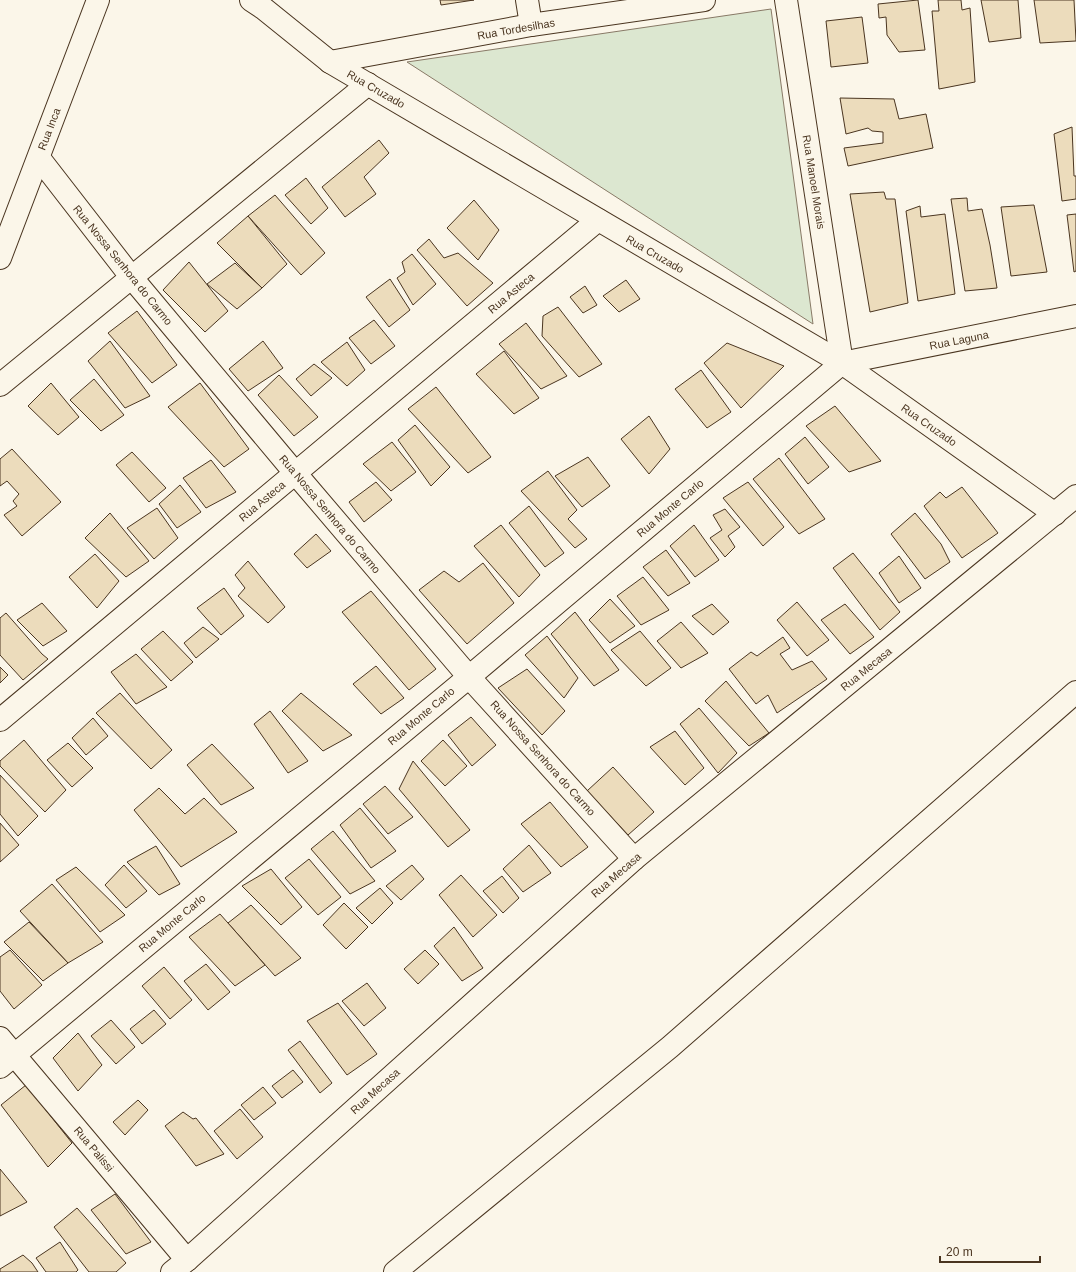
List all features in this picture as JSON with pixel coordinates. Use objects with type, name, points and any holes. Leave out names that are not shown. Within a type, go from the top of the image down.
[{"type":"street","name":"Rua Inca","points":[[0,258],[98,0]]},
{"type":"street","points":[[527,0],[531,25]]},
{"type":"street","name":"Rua Tordesilhas","points":[[330,62],[531,25],[704,0]]},
{"type":"street","name":"Rua Manoel Morais","points":[[786,0],[842,363]]},
{"type":"street","name":"Rua Cruzado","points":[[259,3],[330,62],[842,363],[1055,514]]},
{"type":"street","points":[[0,385],[368,84]]},
{"type":"street","name":"Rua Nossa Senhora do Carmo","points":[[38,158],[132,278],[296,474],[469,677],[634,859]]},
{"type":"street","name":"Rua Asteca","points":[[0,720],[598,220]]},
{"type":"street","name":"Rua Laguna","points":[[842,363],[1076,316]]},
{"type":"street","name":"Rua Monte Carlo","points":[[7,1061],[469,677],[842,363]]},
{"type":"street","name":"Rua Mecasa","points":[[180,1266],[634,859],[1076,496]]},
{"type":"street","points":[[395,1272],[670,1047],[1076,692]]},
{"type":"street","name":"Rua Palissi","points":[[0,1038],[7,1061],[180,1266]]},
{"type":"green space","points":[[771,9],[813,324],[407,62]]},
{"type":"building","points":[[440,0],[474,0],[441,5]]},
{"type":"building","points":[[918,0],[925,50],[899,52],[887,35],[886,17],[879,18],[878,4]]},
{"type":"building","points":[[938,0],[961,0],[962,10],[970,8],[975,82],[939,89],[932,11],[939,11]]},
{"type":"building","points":[[981,0],[1018,0],[1021,38],[989,42]]},
{"type":"building","points":[[1034,0],[1074,0],[1076,41],[1040,43]]},
{"type":"building","points":[[862,17],[868,63],[831,67],[826,21]]},
{"type":"building","points":[[840,98],[894,99],[899,119],[926,114],[933,148],[848,166],[844,148],[883,143],[883,132],[872,131],[868,128],[846,134]]},
{"type":"building","points":[[1072,127],[1074,176],[1076,176],[1076,199],[1062,201],[1054,134]]},
{"type":"building","points":[[379,140],[389,153],[364,177],[376,194],[345,217],[322,187]]},
{"type":"building","points":[[306,178],[328,208],[311,224],[285,195]]},
{"type":"building","points":[[884,192],[886,199],[895,199],[908,303],[870,312],[850,194]]},
{"type":"building","points":[[275,195],[325,253],[301,275],[248,216]]},
{"type":"building","points":[[967,198],[968,211],[982,209],[997,288],[965,291],[951,199]]},
{"type":"building","points":[[474,200],[499,230],[478,260],[447,228]]},
{"type":"building","points":[[1034,205],[1047,272],[1011,276],[1001,207]]},
{"type":"building","points":[[920,206],[921,217],[945,214],[955,294],[918,301],[906,211]]},
{"type":"building","points":[[1076,214],[1076,271],[1074,272],[1067,215]]},
{"type":"building","points":[[248,216],[287,264],[262,288],[217,243]]},
{"type":"building","points":[[429,239],[444,258],[458,253],[493,283],[467,306],[417,250]]},
{"type":"building","points":[[412,254],[436,284],[413,305],[397,278],[405,272],[402,262]]},
{"type":"building","points":[[189,262],[228,311],[205,332],[163,290]]},
{"type":"building","points":[[235,263],[262,288],[237,309],[207,284]]},
{"type":"building","points":[[390,279],[410,310],[389,327],[366,297]]},
{"type":"building","points":[[626,280],[640,299],[619,312],[603,296]]},
{"type":"building","points":[[585,286],[597,305],[583,313],[570,297]]},
{"type":"building","points":[[558,307],[602,364],[579,377],[542,336],[543,316]]},
{"type":"building","points":[[137,311],[177,365],[152,383],[108,333]]},
{"type":"building","points":[[374,320],[395,346],[371,364],[349,338]]},
{"type":"building","points":[[526,323],[567,376],[541,389],[499,344]]},
{"type":"building","points":[[110,341],[150,396],[125,408],[88,361]]},
{"type":"building","points":[[263,341],[283,368],[248,391],[229,369]]},
{"type":"building","points":[[347,342],[365,370],[347,386],[321,362]]},
{"type":"building","points":[[727,343],[784,366],[741,408],[704,363]]},
{"type":"building","points":[[504,351],[539,398],[514,414],[476,374]]},
{"type":"building","points":[[314,364],[332,378],[311,396],[296,379]]},
{"type":"building","points":[[701,370],[731,412],[707,428],[675,389]]},
{"type":"building","points":[[279,375],[318,417],[294,436],[258,395]]},
{"type":"building","points":[[94,379],[124,415],[101,431],[70,400]]},
{"type":"building","points":[[51,383],[79,417],[58,435],[28,406]]},
{"type":"building","points":[[200,383],[249,449],[224,467],[168,407]]},
{"type":"building","points":[[436,387],[491,457],[468,473],[408,409]]},
{"type":"building","points":[[835,406],[881,461],[849,472],[806,426]]},
{"type":"building","points":[[649,416],[670,449],[649,474],[621,439]]},
{"type":"building","points":[[415,425],[450,467],[431,486],[398,440]]},
{"type":"building","points":[[805,437],[829,467],[808,484],[785,454]]},
{"type":"building","points":[[392,442],[416,472],[391,491],[363,464]]},
{"type":"building","points":[[12,449],[61,502],[22,536],[4,515],[17,506],[13,501],[19,494],[7,481],[0,486],[0,459]]},
{"type":"building","points":[[132,452],[166,488],[149,502],[116,465]]},
{"type":"building","points":[[588,457],[610,486],[582,507],[555,476]]},
{"type":"building","points":[[779,458],[825,519],[799,534],[753,479]]},
{"type":"building","points":[[211,460],[236,492],[206,508],[183,478]]},
{"type":"building","points":[[548,471],[577,510],[568,519],[587,539],[575,548],[521,491]]},
{"type":"building","points":[[376,482],[392,500],[364,522],[349,502]]},
{"type":"building","points":[[748,482],[784,527],[763,546],[723,498]]},
{"type":"building","points":[[180,485],[201,512],[177,528],[159,504]]},
{"type":"building","points":[[962,487],[998,533],[962,558],[924,506],[940,492],[946,498]]},
{"type":"building","points":[[529,506],[564,553],[545,567],[509,523]]},
{"type":"building","points":[[157,508],[178,538],[154,559],[127,528]]},
{"type":"building","points":[[725,509],[740,527],[728,536],[735,547],[725,557],[710,538],[722,530],[713,515]]},
{"type":"building","points":[[110,513],[149,561],[126,577],[85,538]]},
{"type":"building","points":[[915,513],[941,544],[950,562],[925,579],[891,534]]},
{"type":"building","points":[[501,525],[540,575],[519,597],[474,546]]},
{"type":"building","points":[[694,525],[719,560],[695,577],[670,546]]},
{"type":"building","points":[[316,534],[331,551],[307,568],[294,554]]},
{"type":"building","points":[[666,550],[690,583],[668,596],[643,567]]},
{"type":"building","points":[[853,553],[900,612],[880,630],[833,568]]},
{"type":"building","points":[[95,554],[119,581],[97,608],[69,577]]},
{"type":"building","points":[[899,556],[921,588],[899,603],[879,573]]},
{"type":"building","points":[[248,561],[285,607],[268,623],[238,596],[245,588],[235,575]]},
{"type":"building","points":[[483,563],[514,603],[467,644],[419,590],[444,571],[459,582]]},
{"type":"building","points":[[643,577],[669,610],[641,625],[617,596]]},
{"type":"building","points":[[224,588],[244,616],[221,635],[197,608]]},
{"type":"building","points":[[371,591],[436,669],[409,690],[342,612]]},
{"type":"building","points":[[610,599],[635,626],[610,643],[589,620]]},
{"type":"building","points":[[797,602],[829,640],[807,656],[777,620]]},
{"type":"building","points":[[42,603],[67,631],[43,646],[17,620]]},
{"type":"building","points":[[712,604],[729,622],[713,635],[692,616]]},
{"type":"building","points":[[845,604],[874,637],[850,654],[821,620]]},
{"type":"building","points":[[575,612],[619,670],[594,686],[551,634]]},
{"type":"building","points":[[6,613],[48,659],[23,680],[0,655],[0,618]]},
{"type":"building","points":[[681,622],[708,653],[681,668],[657,641]]},
{"type":"building","points":[[203,627],[219,639],[196,658],[184,643]]},
{"type":"building","points":[[163,631],[193,662],[171,681],[141,649]]},
{"type":"building","points":[[640,631],[671,668],[646,686],[611,650]]},
{"type":"building","points":[[547,636],[578,678],[564,698],[525,655]]},
{"type":"building","points":[[783,637],[790,648],[780,654],[792,670],[812,661],[827,679],[777,713],[768,695],[756,704],[729,669],[751,652],[757,656]]},
{"type":"building","points":[[136,654],[167,687],[136,704],[111,672]]},
{"type":"building","points":[[376,666],[404,698],[381,714],[353,684]]},
{"type":"building","points":[[0,667],[8,675],[0,683]]},
{"type":"building","points":[[527,669],[565,711],[542,735],[498,688]]},
{"type":"building","points":[[726,681],[769,733],[749,746],[705,701]]},
{"type":"building","points":[[120,693],[172,750],[151,769],[96,713]]},
{"type":"building","points":[[301,693],[352,735],[323,751],[282,711]]},
{"type":"building","points":[[699,708],[737,753],[718,773],[680,724]]},
{"type":"building","points":[[270,711],[308,761],[288,773],[254,724]]},
{"type":"building","points":[[471,717],[496,745],[472,766],[448,735]]},
{"type":"building","points":[[93,718],[108,736],[86,755],[72,738]]},
{"type":"building","points":[[675,731],[704,768],[685,785],[650,747]]},
{"type":"building","points":[[24,740],[66,790],[45,812],[0,766],[0,761]]},
{"type":"building","points":[[443,740],[467,766],[445,786],[421,761]]},
{"type":"building","points":[[68,743],[93,768],[72,787],[47,760]]},
{"type":"building","points":[[212,744],[254,788],[221,805],[187,765]]},
{"type":"building","points":[[413,761],[470,830],[448,847],[399,789]]},
{"type":"building","points":[[613,767],[654,812],[628,835],[587,791]]},
{"type":"building","points":[[0,775],[38,816],[18,836],[0,814]]},
{"type":"building","points":[[385,786],[413,817],[388,834],[363,804]]},
{"type":"building","points":[[159,788],[185,814],[204,798],[237,832],[181,867],[134,810]]},
{"type":"building","points":[[550,802],[588,847],[561,867],[521,824]]},
{"type":"building","points":[[360,808],[396,851],[371,868],[340,825]]},
{"type":"building","points":[[0,823],[19,845],[0,862]]},
{"type":"building","points":[[333,831],[375,881],[350,894],[311,849]]},
{"type":"building","points":[[529,845],[551,873],[523,892],[503,869]]},
{"type":"building","points":[[156,846],[180,884],[159,895],[127,862]]},
{"type":"building","points":[[309,859],[341,897],[318,915],[285,878]]},
{"type":"building","points":[[124,865],[147,891],[126,908],[105,885]]},
{"type":"building","points":[[412,865],[424,879],[401,900],[386,886]]},
{"type":"building","points":[[76,867],[125,915],[100,932],[56,880]]},
{"type":"building","points":[[271,869],[302,907],[281,925],[242,886]]},
{"type":"building","points":[[461,875],[497,915],[473,937],[439,895]]},
{"type":"building","points":[[502,876],[519,898],[503,913],[483,891]]},
{"type":"building","points":[[52,884],[103,942],[68,963],[20,911]]},
{"type":"building","points":[[380,888],[393,903],[372,924],[356,908]]},
{"type":"building","points":[[344,903],[368,927],[346,949],[323,925]]},
{"type":"building","points":[[251,905],[301,958],[275,976],[228,923]]},
{"type":"building","points":[[220,914],[265,965],[235,986],[189,937]]},
{"type":"building","points":[[29,922],[68,963],[43,981],[4,942]]},
{"type":"building","points":[[454,927],[483,968],[462,981],[434,946]]},
{"type":"building","points":[[10,950],[42,985],[14,1009],[0,991],[0,957]]},
{"type":"building","points":[[425,950],[439,964],[418,984],[404,969]]},
{"type":"building","points":[[206,964],[230,992],[208,1010],[184,981]]},
{"type":"building","points":[[164,967],[192,1000],[170,1019],[142,986]]},
{"type":"building","points":[[367,983],[386,1008],[364,1026],[342,1001]]},
{"type":"building","points":[[338,1003],[377,1054],[347,1075],[307,1021]]},
{"type":"building","points":[[154,1010],[166,1024],[142,1044],[130,1029]]},
{"type":"building","points":[[111,1020],[135,1047],[116,1064],[91,1036]]},
{"type":"building","points":[[78,1033],[102,1065],[78,1091],[53,1058]]},
{"type":"building","points":[[300,1041],[332,1083],[320,1093],[288,1050]]},
{"type":"building","points":[[293,1070],[303,1082],[282,1098],[272,1086]]},
{"type":"building","points":[[26,1085],[72,1143],[48,1167],[1,1105]]},
{"type":"building","points":[[263,1087],[276,1103],[254,1120],[241,1105]]},
{"type":"building","points":[[138,1100],[148,1110],[125,1135],[113,1122]]},
{"type":"building","points":[[240,1109],[263,1137],[237,1159],[214,1131]]},
{"type":"building","points":[[183,1112],[193,1119],[196,1118],[224,1154],[196,1166],[165,1126]]},
{"type":"building","points":[[0,1169],[27,1202],[0,1216]]},
{"type":"building","points":[[115,1194],[151,1242],[126,1254],[91,1210]]},
{"type":"building","points":[[77,1208],[126,1263],[116,1272],[89,1272],[54,1227]]},
{"type":"building","points":[[60,1242],[78,1270],[76,1272],[46,1272],[36,1258]]},
{"type":"building","points":[[23,1255],[32,1263],[38,1272],[0,1272],[0,1269]]}]
